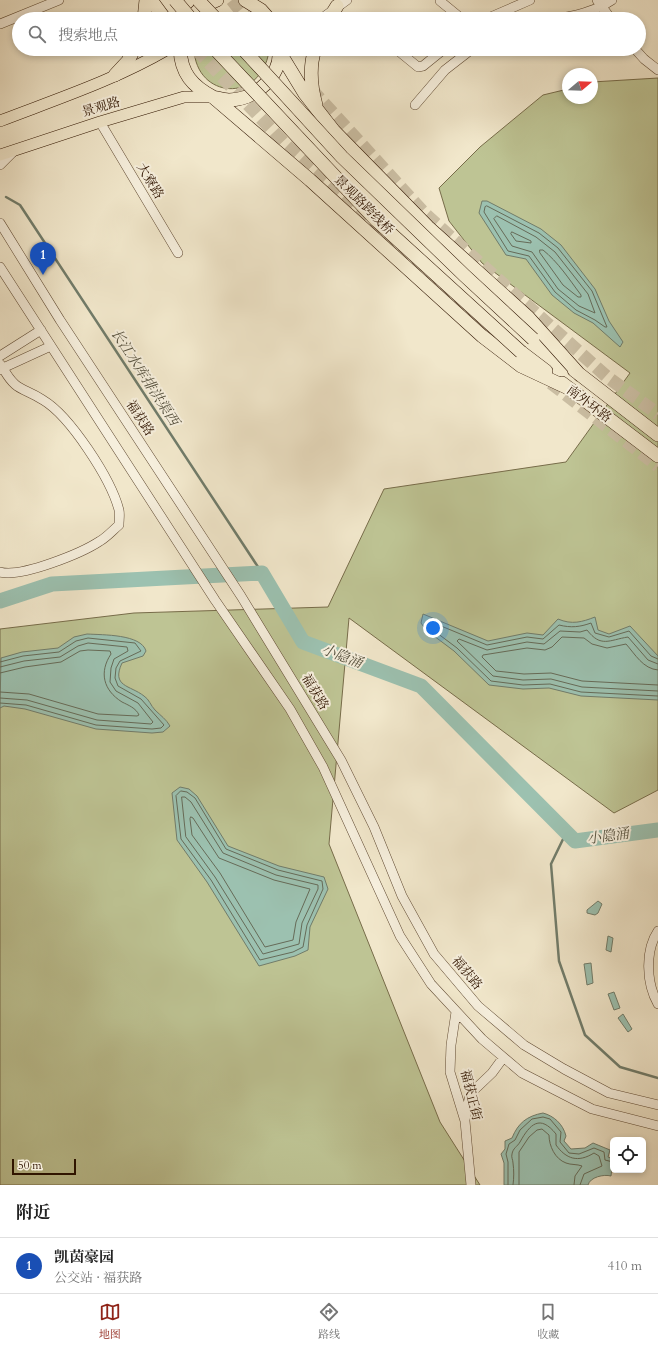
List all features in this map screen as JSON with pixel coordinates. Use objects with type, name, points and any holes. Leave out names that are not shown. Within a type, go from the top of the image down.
[{"type":"highway","points":[[145,12],[146,0]]},
{"type":"highway","points":[[151,0],[160,12]]},
{"type":"highway","points":[[175,0],[184,12]]},
{"type":"highway","points":[[198,0],[209,12]]},
{"type":"highway","points":[[197,12],[203,6],[217,0]]},
{"type":"highway","points":[[246,0],[263,12]]},
{"type":"highway","points":[[335,12],[342,3]]},
{"type":"highway","points":[[115,75],[128,61],[130,56]]},
{"type":"highway","points":[[181,56],[184,71],[191,82],[201,91],[213,97],[310,180],[482,336],[521,366],[568,388]]},
{"type":"highway","name":"景观路跨线桥","points":[[222,56],[376,220],[521,352]]},
{"type":"highway","name":"景观路跨线桥","points":[[249,56],[342,157],[533,339]]},
{"type":"highway","points":[[213,97],[228,100],[243,98],[257,91],[269,81],[276,68],[279,56]]},
{"type":"highway","points":[[284,56],[305,94],[334,131],[428,227],[528,317],[580,375]]},
{"type":"highway","points":[[314,56],[311,68],[312,92],[319,112]]},
{"type":"highway","name":"南外环路","points":[[533,339],[658,435]]},
{"type":"highway","name":"南外环路","points":[[521,352],[658,456]]},
{"type":"main road","name":"景观路","points":[[0,121],[98,84],[115,75],[143,64],[156,56]]},
{"type":"main road","name":"景观路","points":[[0,155],[100,122],[184,97],[213,97]]},
{"type":"street","points":[[30,12],[59,0]]},
{"type":"street","points":[[502,12],[530,0]]},
{"type":"street","points":[[587,12],[599,4],[612,0]]},
{"type":"street","points":[[440,1],[453,12]]},
{"type":"street","points":[[330,12],[342,3]]},
{"type":"street","points":[[599,4],[605,12]]},
{"type":"street","points":[[0,24],[12,19]]},
{"type":"street","points":[[405,56],[418,67],[423,66],[435,56]]},
{"type":"street","points":[[415,105],[445,70],[463,56]]},
{"type":"street","points":[[641,56],[658,70]]},
{"type":"street","name":"大寮路","points":[[100,122],[178,253]]},
{"type":"street","points":[[0,165],[14,151]]},
{"type":"street","name":"福获路","points":[[0,223],[60,320],[241,596],[341,760],[374,827],[402,896],[434,954],[478,1006],[524,1045],[564,1069],[609,1093],[658,1105]]},
{"type":"street","points":[[0,267],[215,600],[290,709],[323,767],[400,936],[431,984],[482,1039],[522,1073],[592,1109],[658,1126]]},
{"type":"street","points":[[0,356],[41,330]]},
{"type":"street","points":[[2,574],[32,570],[67,557],[100,541],[119,525],[119,511],[110,484],[88,450],[62,415],[43,400],[22,391],[10,380],[1,368],[51,346]]},
{"type":"street","points":[[658,931],[652,940],[649,964],[651,984],[658,1004]]},
{"type":"street","name":"福获正街","points":[[456,1012],[450,1072],[465,1121],[471,1185]]},
{"type":"street","points":[[465,1121],[470,1094],[492,1073],[503,1058]]},
{"type":"shaded area","points":[[195,56],[268,56],[264,68],[254,80],[242,87],[229,89],[216,86],[205,78],[197,66]]},
{"type":"shaded area","points":[[658,78],[658,790],[614,813],[349,618],[329,844],[440,1122],[480,1185],[0,1185],[0,629],[134,613],[328,607],[384,489],[566,462],[630,373],[482,263],[449,221],[439,188],[480,147],[543,95],[562,90],[562,104],[598,104],[598,82]]},
{"type":"water","points":[[482,201],[487,201],[541,229],[561,245],[595,289],[609,321],[623,342],[620,347],[593,323],[574,313],[552,295],[526,259],[506,255],[479,213]]},
{"type":"water","points":[[423,614],[488,641],[527,633],[543,635],[558,619],[568,622],[577,622],[595,617],[598,630],[609,634],[630,626],[658,656],[658,700],[581,696],[549,688],[523,689],[489,685],[454,651],[426,630],[421,623]]},
{"type":"water","points":[[87,634],[121,636],[137,641],[143,645],[146,651],[143,656],[122,663],[119,671],[119,677],[120,681],[124,684],[146,697],[155,710],[167,721],[170,726],[163,732],[152,733],[96,729],[25,709],[4,706],[0,708],[1,658],[22,652],[58,648],[74,637]]},
{"type":"water","points":[[180,787],[189,789],[197,796],[228,846],[279,866],[324,877],[328,889],[310,927],[308,950],[295,956],[259,966],[207,882],[177,840],[172,793]]},
{"type":"water","points":[[598,901],[602,904],[598,913],[595,915],[587,913],[587,910]]},
{"type":"water","points":[[608,936],[613,938],[611,952],[606,950]]},
{"type":"water","points":[[591,963],[593,983],[587,985],[584,964]]},
{"type":"water","points":[[614,992],[620,1008],[614,1010],[608,994]]},
{"type":"water","points":[[623,1014],[632,1029],[628,1032],[618,1018]]},
{"type":"water","points":[[543,1113],[554,1118],[563,1128],[566,1136],[564,1141],[571,1149],[585,1148],[593,1143],[610,1150],[608,1157],[610,1158],[611,1176],[605,1175],[594,1178],[588,1185],[504,1185],[504,1163],[501,1154],[505,1149],[505,1141],[512,1138],[520,1124],[532,1116]]},
{"type":"waterway","name":"长江水库排洪渠西","points":[[6,197],[20,205],[262,573]]},
{"type":"waterway","name":"小隐涌","points":[[0,601],[52,584],[262,573],[303,642],[421,686],[575,841],[658,830]]},
{"type":"waterway","points":[[566,833],[551,864],[559,961],[585,1035],[620,1067],[658,1078]]},
{"type":"tunnel","points":[[232,0],[241,12]]},
{"type":"tunnel","points":[[203,56],[286,145],[464,311],[498,338]]},
{"type":"tunnel","points":[[311,89],[425,214],[606,376],[658,414]]},
{"type":"tunnel","points":[[551,383],[658,466]]},
{"type":"place","name":"凯茵豪园","points":[[43,275]]}]
